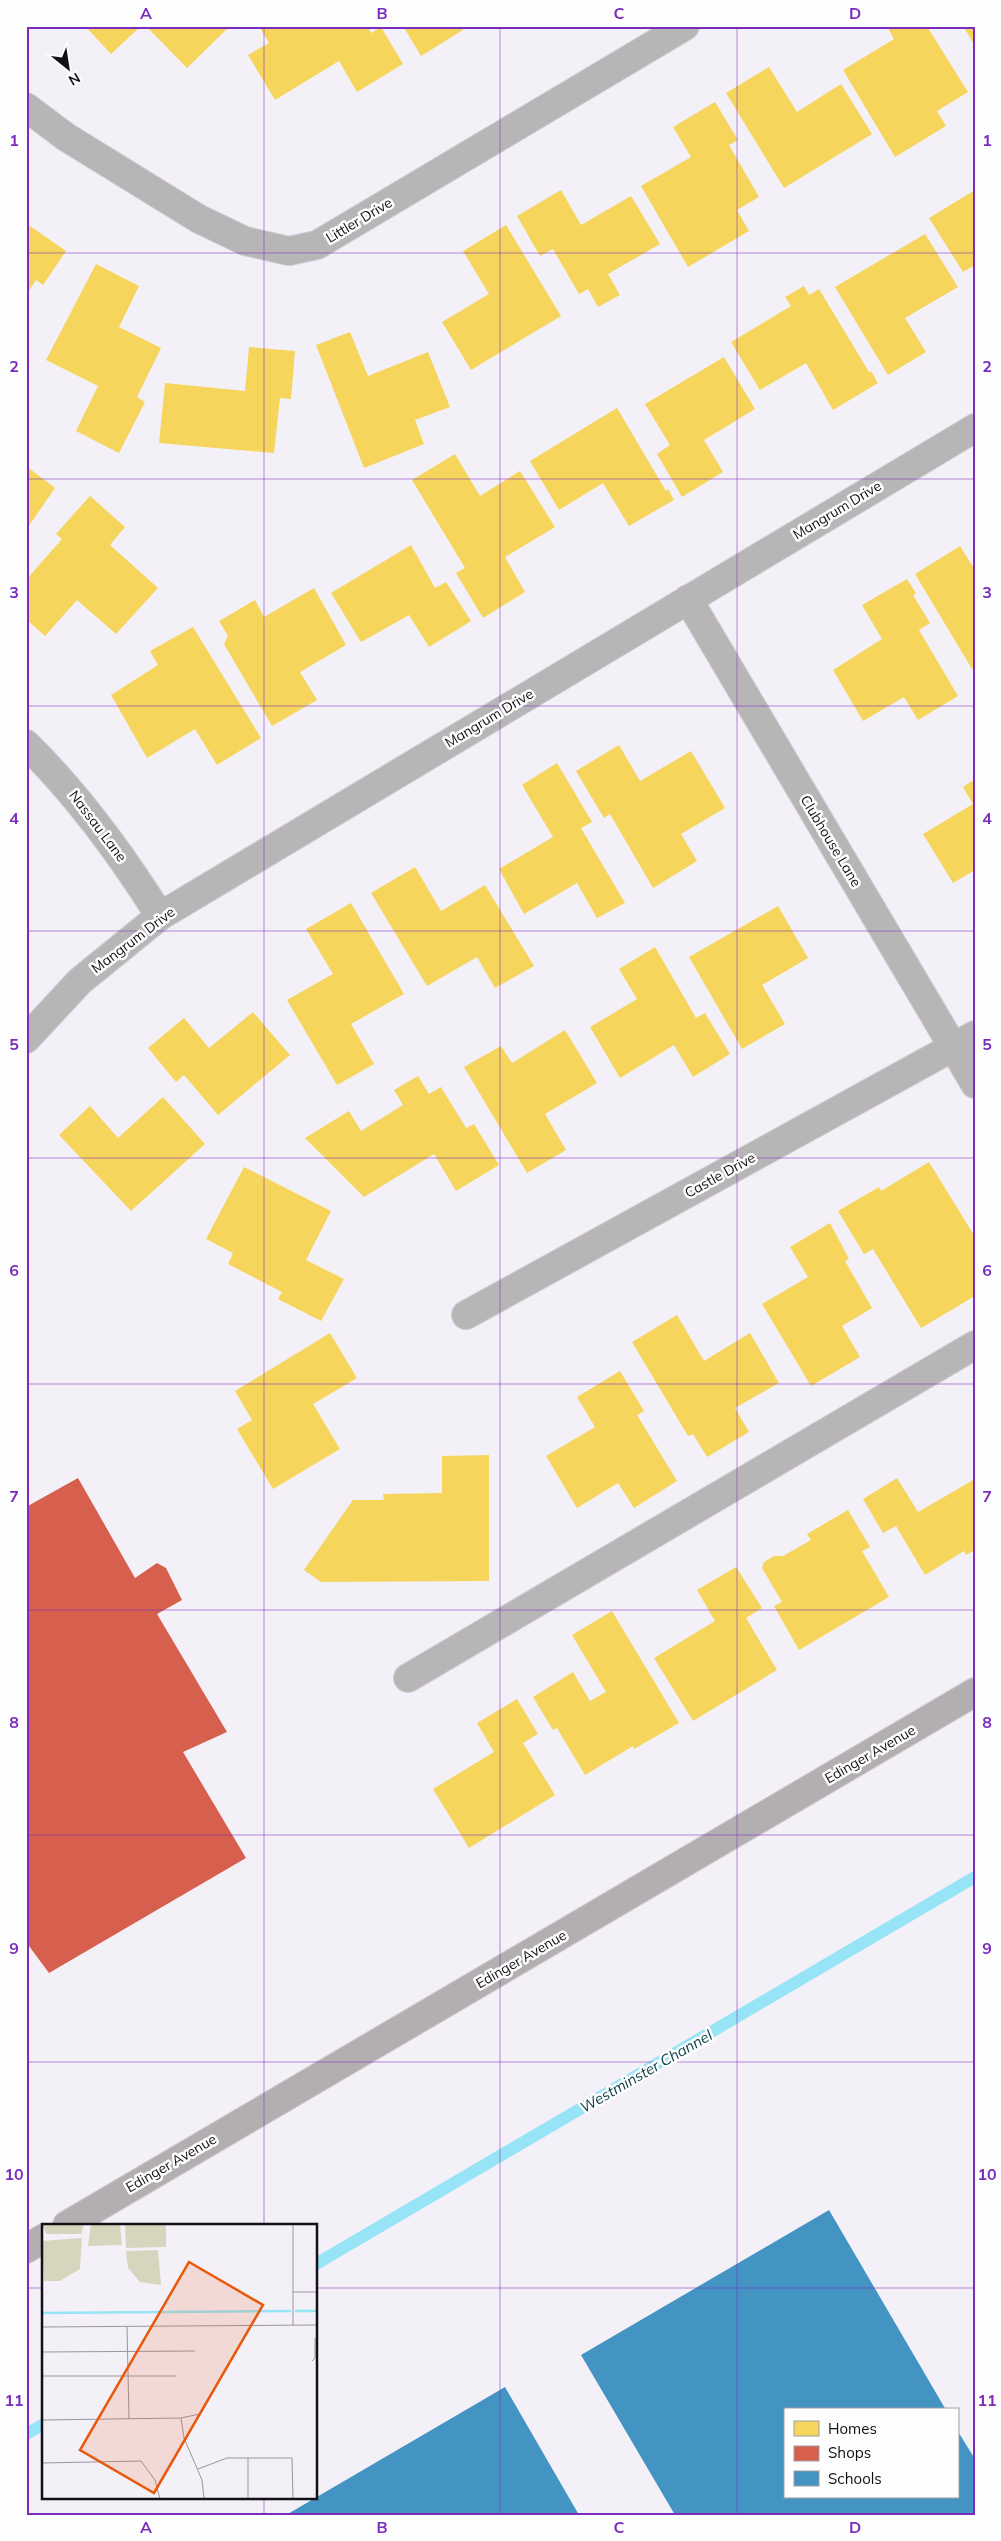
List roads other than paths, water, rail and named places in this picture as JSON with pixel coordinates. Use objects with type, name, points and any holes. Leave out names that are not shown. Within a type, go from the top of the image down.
[{"type":"main road","name":"Edinger Avenue","points":[[69,2224],[975,1692]]},
{"type":"main road","points":[[26,2249],[42,2239]]},
{"type":"street","name":"Littler Drive","points":[[26,107],[66,137],[199,219],[245,241],[289,251],[317,245],[685,26]]},
{"type":"street","name":"Mangrum Drive","points":[[26,1039],[80,981],[160,916],[975,428]]},
{"type":"street","name":"Clubhouse Lane","points":[[688,599],[964,1041],[975,1084]]},
{"type":"street","name":"Nassau Lane","points":[[26,744],[60,778],[99,825],[160,916]]},
{"type":"street","name":"Castle Drive","points":[[466,1315],[964,1041]]},
{"type":"street","points":[[408,1678],[975,1345]]},
{"type":"waterway","name":"Westminster Channel","points":[[318,2263],[975,1877]]},
{"type":"waterway","name":"Westminster Channel","points":[[26,2434],[42,2425]]}]
